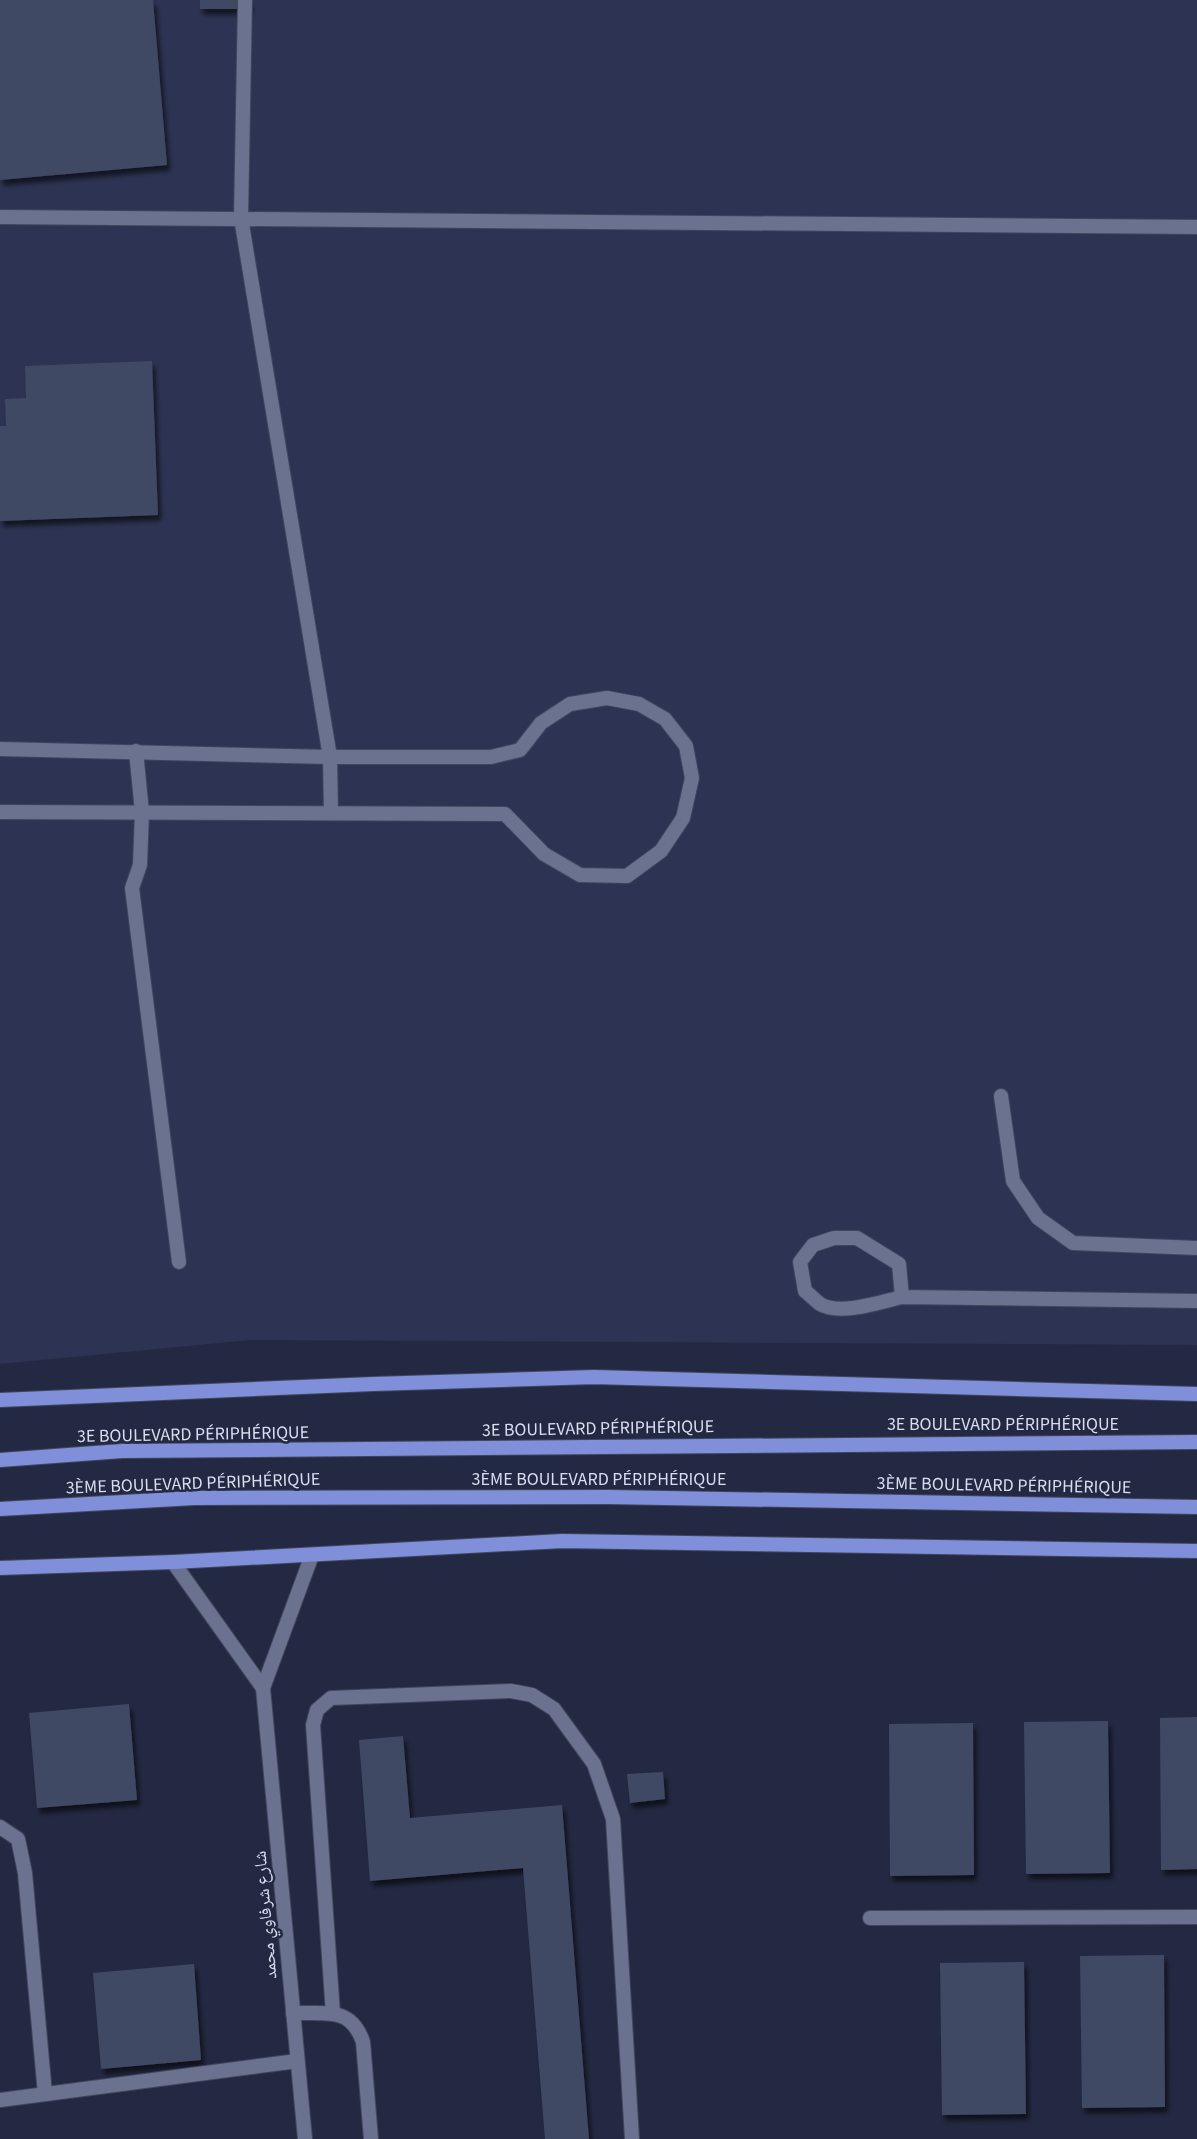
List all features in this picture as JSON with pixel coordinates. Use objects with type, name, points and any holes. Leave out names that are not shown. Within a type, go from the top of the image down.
[{"type":"highway","points":[[0,1400],[383,1383],[594,1378],[1197,1394]]},
{"type":"highway","name":"3E BOULEVARD PÉRIPHÉRIQUE","points":[[0,1460],[122,1451],[1197,1442]]},
{"type":"highway","name":"3ÈME BOULEVARD PÉRIPHÉRIQUE","points":[[0,1508],[194,1498],[598,1497],[1197,1506]]},
{"type":"highway","points":[[0,1568],[173,1562],[562,1541],[1197,1551]]},
{"type":"street","points":[[245,0],[241,218],[330,757],[331,813]]},
{"type":"street","points":[[0,217],[1197,227]]},
{"type":"street","points":[[0,749],[330,757],[491,757],[520,750],[541,723],[570,704],[607,698],[639,704],[666,719],[686,746],[692,778],[682,818],[661,851],[627,876],[580,876],[544,854],[505,814],[0,812]]},
{"type":"street","points":[[136,751],[142,812],[140,865],[132,888],[180,1262]]},
{"type":"street","points":[[1001,1096],[1013,1181],[1038,1218],[1074,1243],[1197,1248]]},
{"type":"street","points":[[902,1297],[899,1264],[857,1238],[834,1238],[813,1245],[800,1262],[805,1291],[822,1305],[860,1307],[902,1297],[1197,1301]]},
{"type":"street","name":"شارع شرفاوي محمد","points":[[305,2139],[263,1688],[312,1555]]},
{"type":"street","points":[[173,1562],[263,1688]]},
{"type":"street","points":[[333,2014],[313,1725],[317,1710],[330,1698],[511,1692],[532,1695],[554,1710],[594,1764],[613,1819],[632,2139]]},
{"type":"street","points":[[0,1827],[18,1839],[25,1873],[45,2094]]},
{"type":"street","points":[[870,1918],[1197,1917]]},
{"type":"street","points":[[293,2013],[333,2014],[350,2019],[359,2030],[363,2042],[371,2139]]},
{"type":"street","points":[[0,2100],[297,2060]]},
{"type":"shaded area","points":[[0,0],[1197,0],[1197,1345],[250,1340],[0,1364]]},
{"type":"building","points":[[0,0],[153,0],[167,165],[0,180]]},
{"type":"building","points":[[200,0],[249,0],[249,9],[200,9]]},
{"type":"building","points":[[152,361],[158,515],[0,521],[0,426],[6,426],[5,399],[26,398],[25,366]]},
{"type":"building","points":[[129,1704],[137,1800],[37,1808],[29,1713]]},
{"type":"building","points":[[1197,1717],[1197,1869],[1161,1870],[1160,1718]]},
{"type":"building","points":[[1108,1721],[1110,1873],[1026,1874],[1024,1722]]},
{"type":"building","points":[[973,1723],[974,1875],[890,1876],[889,1724]]},
{"type":"building","points":[[403,1736],[410,1818],[562,1805],[589,2139],[545,2139],[523,1868],[370,1881],[359,1740]]},
{"type":"building","points":[[663,1772],[665,1799],[630,1803],[627,1774]]},
{"type":"building","points":[[1164,1955],[1165,2107],[1082,2108],[1080,1956]]},
{"type":"building","points":[[1024,1962],[1026,2114],[942,2115],[940,1963]]},
{"type":"building","points":[[194,1964],[201,2060],[101,2069],[93,1973]]}]
